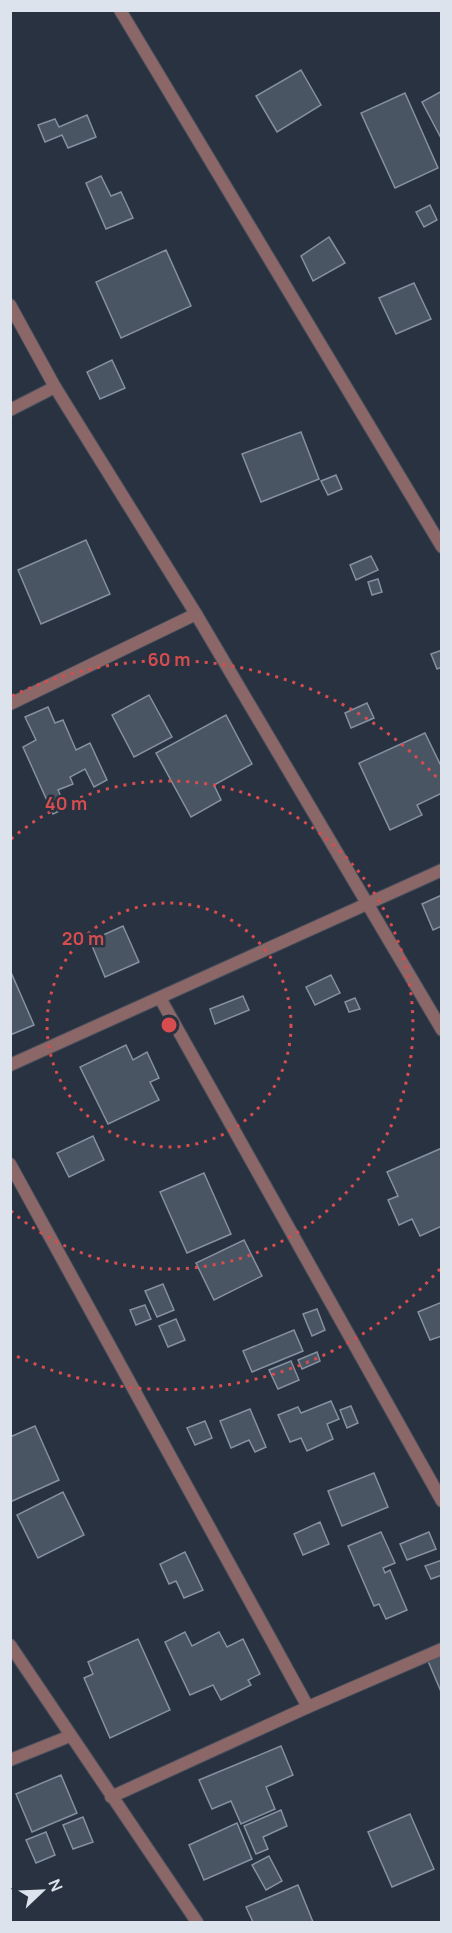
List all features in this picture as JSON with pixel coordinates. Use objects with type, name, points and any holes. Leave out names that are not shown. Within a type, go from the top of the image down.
[{"type":"street","points":[[120,10],[441,547]]},
{"type":"street","points":[[10,305],[56,387],[196,614],[441,1030]]},
{"type":"street","points":[[10,410],[56,387]]},
{"type":"street","points":[[10,704],[196,614]]},
{"type":"street","points":[[10,1065],[441,870]]},
{"type":"street","points":[[160,998],[441,1501]]},
{"type":"street","points":[[10,1164],[308,1707]]},
{"type":"street","points":[[10,1645],[197,1923]]},
{"type":"street","points":[[111,1797],[441,1649]]},
{"type":"street","points":[[10,1760],[70,1736]]},
{"type":"building","points":[[301,70],[321,105],[277,132],[256,96]]},
{"type":"building","points":[[442,91],[442,140],[422,102]]},
{"type":"building","points":[[405,93],[438,168],[395,188],[361,113]]},
{"type":"building","points":[[87,115],[96,137],[68,148],[62,135],[45,142],[38,125],[55,119],[59,127]]},
{"type":"building","points":[[101,176],[111,196],[121,192],[133,218],[106,229],[86,183]]},
{"type":"building","points":[[430,205],[437,220],[424,227],[416,212]]},
{"type":"building","points":[[329,237],[345,263],[313,281],[301,256]]},
{"type":"building","points":[[166,250],[191,306],[121,338],[96,282]]},
{"type":"building","points":[[414,283],[431,319],[396,334],[379,298]]},
{"type":"building","points":[[112,360],[125,388],[100,399],[87,372]]},
{"type":"building","points":[[301,432],[319,479],[261,502],[242,454]]},
{"type":"building","points":[[336,475],[342,489],[328,495],[321,481]]},
{"type":"building","points":[[86,540],[110,594],[41,624],[18,570]]},
{"type":"building","points":[[371,556],[378,570],[356,580],[350,565]]},
{"type":"building","points":[[378,579],[382,592],[372,595],[368,582]]},
{"type":"building","points":[[442,650],[442,667],[437,669],[431,654]]},
{"type":"building","points":[[149,695],[172,737],[134,757],[112,715]]},
{"type":"building","points":[[367,703],[374,718],[351,728],[345,713]]},
{"type":"building","points":[[48,707],[55,723],[63,720],[76,750],[90,743],[107,780],[94,787],[85,769],[70,777],[73,784],[58,790],[66,808],[53,814],[23,747],[36,740],[25,717]]},
{"type":"building","points":[[226,715],[252,764],[214,785],[221,800],[191,817],[156,753]]},
{"type":"building","points":[[425,733],[442,768],[442,793],[417,805],[422,815],[390,830],[359,763]]},
{"type":"building","points":[[442,895],[442,926],[433,930],[422,904]]},
{"type":"building","points":[[123,926],[139,962],[105,977],[90,941]]},
{"type":"building","points":[[10,970],[34,1025],[10,1035]]},
{"type":"building","points":[[331,975],[340,993],[315,1005],[306,987]]},
{"type":"building","points":[[243,996],[249,1010],[215,1024],[210,1009]]},
{"type":"building","points":[[355,998],[360,1009],[349,1012],[345,1002]]},
{"type":"building","points":[[126,1045],[133,1060],[147,1052],[159,1078],[150,1082],[159,1100],[108,1124],[80,1067]]},
{"type":"building","points":[[93,1136],[104,1160],[69,1177],[57,1153]]},
{"type":"building","points":[[442,1148],[442,1226],[420,1236],[412,1219],[399,1225],[388,1200],[398,1196],[387,1172]]},
{"type":"building","points":[[204,1173],[231,1234],[187,1253],[160,1192]]},
{"type":"building","points":[[244,1240],[262,1276],[214,1300],[196,1263]]},
{"type":"building","points":[[163,1284],[174,1310],[157,1317],[145,1291]]},
{"type":"building","points":[[442,1302],[442,1336],[430,1340],[418,1312]]},
{"type":"building","points":[[145,1305],[151,1319],[136,1325],[130,1310]]},
{"type":"building","points":[[317,1309],[325,1330],[312,1336],[303,1314]]},
{"type":"building","points":[[176,1319],[185,1340],[168,1347],[159,1326]]},
{"type":"building","points":[[294,1330],[303,1351],[252,1372],[243,1351]]},
{"type":"building","points":[[317,1352],[320,1361],[302,1369],[298,1360]]},
{"type":"building","points":[[291,1361],[299,1380],[278,1389],[269,1370]]},
{"type":"building","points":[[331,1401],[339,1419],[327,1424],[333,1439],[307,1451],[301,1438],[290,1442],[278,1415],[298,1407],[301,1413]]},
{"type":"building","points":[[351,1406],[358,1423],[347,1428],[340,1410]]},
{"type":"building","points":[[250,1409],[266,1447],[255,1452],[249,1440],[231,1448],[220,1421]]},
{"type":"building","points":[[205,1421],[212,1438],[195,1445],[187,1428]]},
{"type":"building","points":[[35,1426],[59,1480],[10,1502],[10,1437]]},
{"type":"building","points":[[374,1473],[388,1507],[342,1526],[328,1491]]},
{"type":"building","points":[[63,1492],[84,1535],[38,1558],[17,1515]]},
{"type":"building","points":[[320,1522],[329,1544],[303,1555],[294,1534]]},
{"type":"building","points":[[381,1532],[395,1563],[383,1568],[385,1573],[390,1570],[407,1610],[386,1619],[379,1604],[374,1606],[348,1546]]},
{"type":"building","points":[[429,1532],[436,1549],[407,1560],[400,1544]]},
{"type":"building","points":[[185,1552],[203,1590],[184,1598],[176,1581],[169,1584],[160,1564]]},
{"type":"building","points":[[442,1560],[442,1575],[431,1579],[425,1566]]},
{"type":"building","points":[[185,1632],[192,1646],[219,1632],[227,1647],[243,1639],[260,1674],[248,1680],[251,1685],[221,1700],[213,1685],[190,1695],[165,1642]]},
{"type":"building","points":[[138,1639],[170,1710],[110,1738],[84,1678],[93,1674],[88,1662]]},
{"type":"building","points":[[442,1656],[442,1694],[428,1661]]},
{"type":"building","points":[[281,1746],[293,1775],[266,1787],[275,1809],[241,1824],[231,1801],[212,1809],[199,1780]]},
{"type":"building","points":[[61,1775],[77,1813],[32,1832],[16,1794]]},
{"type":"building","points":[[281,1810],[287,1826],[263,1837],[268,1849],[256,1854],[244,1826]]},
{"type":"building","points":[[410,1814],[434,1869],[392,1887],[368,1832]]},
{"type":"building","points":[[83,1817],[93,1842],[73,1849],[63,1825]]},
{"type":"building","points":[[237,1823],[252,1859],[204,1880],[189,1845]]},
{"type":"building","points":[[46,1832],[55,1855],[36,1863],[26,1840]]},
{"type":"building","points":[[269,1856],[282,1881],[266,1890],[252,1865]]},
{"type":"building","points":[[298,1885],[313,1922],[253,1922],[246,1907]]}]
